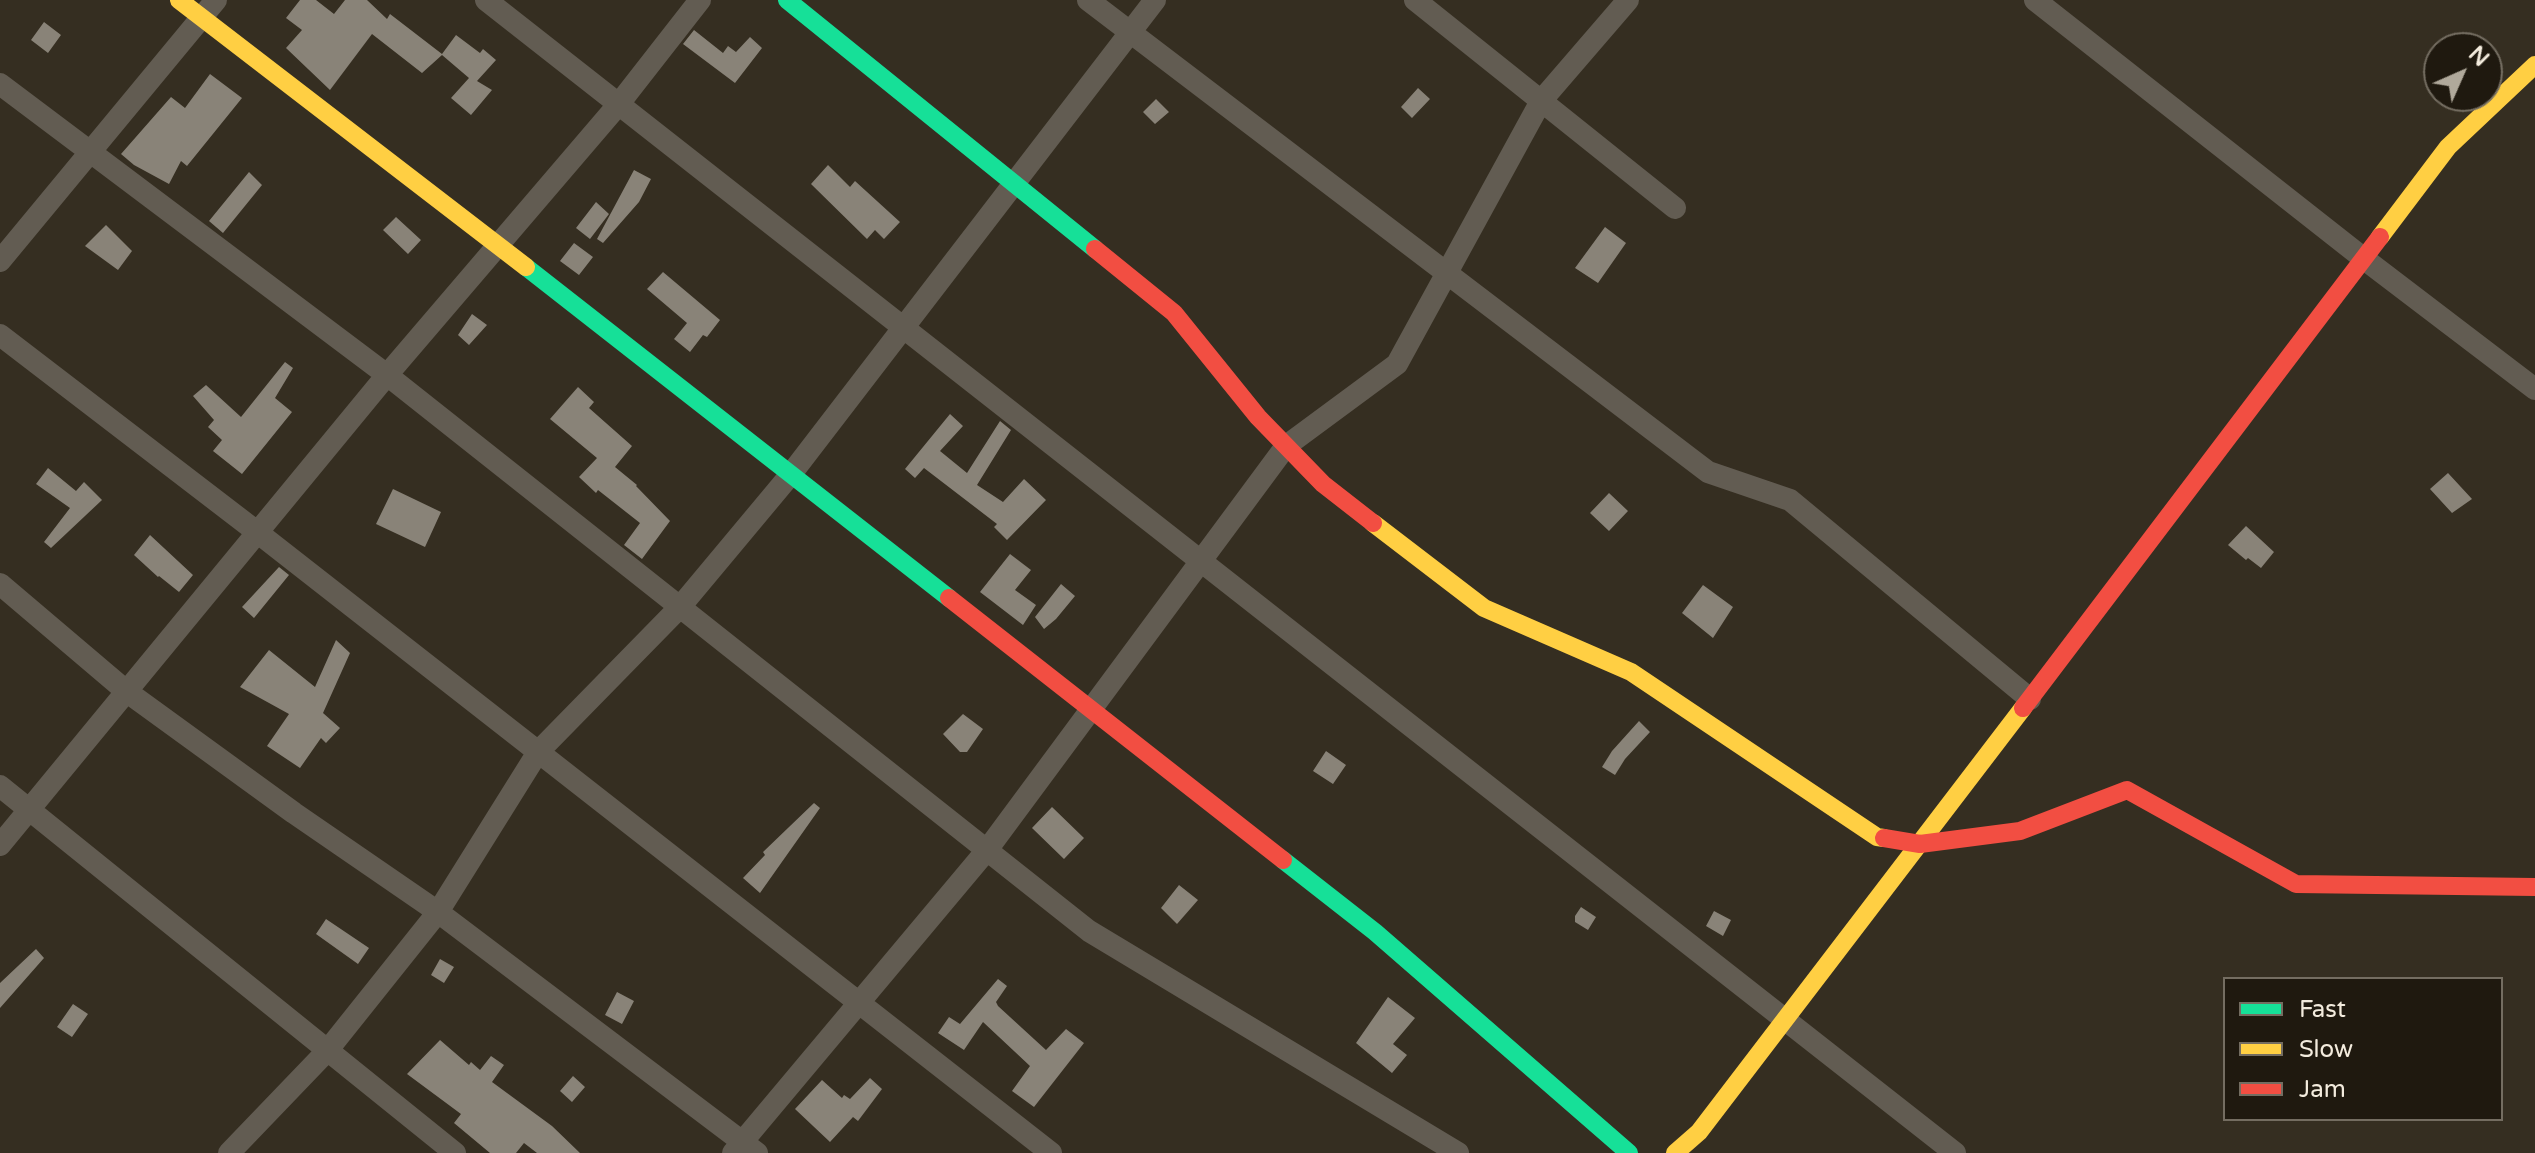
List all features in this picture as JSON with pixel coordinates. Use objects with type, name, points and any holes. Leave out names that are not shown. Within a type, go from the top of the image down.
[{"type":"main road","points":[[179,0],[209,9],[498,245],[1375,932],[1629,1153]]},
{"type":"main road","points":[[787,0],[1174,313],[1258,417],[1323,484],[1484,608],[1631,672],[1877,837],[1920,844],[2020,831],[2127,790],[2296,884],[2535,887]]},
{"type":"main road","points":[[1675,1153],[1699,1132],[2448,147],[2535,65]]},
{"type":"street","points":[[486,0],[1955,1153]]},
{"type":"street","points":[[0,845],[387,375],[618,105],[700,0]]},
{"type":"street","points":[[1088,0],[1708,472],[1790,500],[2030,699]]},
{"type":"street","points":[[229,1153],[327,1051],[438,912],[538,752],[680,607],[791,474],[1155,0]]},
{"type":"street","points":[[1415,0],[1675,208]]},
{"type":"street","points":[[0,584],[126,691],[294,813],[438,912],[744,1149],[858,1001],[987,850],[1286,446],[1397,364],[1541,101],[1628,0]]},
{"type":"street","points":[[2035,0],[2535,389]]},
{"type":"street","points":[[0,261],[209,9]]},
{"type":"street","points":[[0,84],[387,375],[1089,931],[1458,1153]]},
{"type":"street","points":[[0,335],[1051,1153]]},
{"type":"street","points":[[0,786],[30,807],[455,1153]]},
{"type":"building","points":[[300,0],[316,0],[334,14],[345,0],[367,0],[387,19],[390,14],[442,54],[456,35],[480,53],[483,49],[496,60],[477,81],[492,90],[471,115],[451,98],[469,78],[442,55],[422,73],[372,34],[330,90],[286,48],[302,30],[286,18]]},
{"type":"building","points":[[44,22],[61,35],[48,53],[31,40]]},
{"type":"building","points":[[694,30],[723,53],[728,46],[736,52],[750,37],[762,48],[735,83],[683,44]]},
{"type":"building","points":[[210,74],[242,98],[187,166],[181,161],[169,184],[134,165],[121,154],[171,97],[185,108]]},
{"type":"building","points":[[1418,88],[1430,99],[1412,118],[1401,107]]},
{"type":"building","points":[[1156,99],[1169,112],[1155,124],[1143,112]]},
{"type":"building","points":[[828,165],[850,187],[855,181],[900,222],[884,239],[875,230],[867,239],[811,184]]},
{"type":"building","points":[[634,170],[651,179],[639,202],[603,243],[597,239]]},
{"type":"building","points":[[249,172],[262,185],[223,233],[209,221]]},
{"type":"building","points":[[596,202],[609,214],[590,239],[576,228]]},
{"type":"building","points":[[396,217],[421,240],[408,254],[383,230]]},
{"type":"building","points":[[106,225],[132,251],[118,270],[85,246]]},
{"type":"building","points":[[1605,227],[1626,243],[1598,283],[1575,268]]},
{"type":"building","points":[[574,243],[593,257],[579,275],[560,261]]},
{"type":"building","points":[[663,272],[720,320],[690,352],[674,339],[687,323],[647,289]]},
{"type":"building","points":[[472,314],[487,325],[469,345],[458,335]]},
{"type":"building","points":[[285,362],[293,368],[275,398],[292,412],[242,474],[213,451],[222,440],[208,427],[214,420],[193,396],[206,385],[241,417]]},
{"type":"building","points":[[578,387],[594,402],[589,408],[632,446],[615,467],[637,485],[670,521],[642,559],[624,545],[640,523],[598,490],[596,493],[579,477],[597,458],[550,419]]},
{"type":"building","points":[[950,414],[963,426],[940,451],[967,473],[1000,421],[1011,430],[977,485],[1003,502],[1024,479],[1046,500],[1007,540],[994,527],[997,524],[924,468],[915,478],[905,469]]},
{"type":"building","points":[[48,468],[76,491],[84,482],[102,500],[51,548],[44,542],[70,508],[36,484]]},
{"type":"building","points":[[2448,473],[2472,499],[2452,513],[2430,489]]},
{"type":"building","points":[[393,489],[441,512],[425,547],[376,524]]},
{"type":"building","points":[[1609,493],[1628,511],[1609,531],[1590,513]]},
{"type":"building","points":[[2246,526],[2274,552],[2261,568],[2228,545]]},
{"type":"building","points":[[150,535],[193,575],[179,592],[134,555]]},
{"type":"building","points":[[1010,554],[1031,570],[1015,590],[1036,605],[1023,625],[980,592]]},
{"type":"building","points":[[279,567],[289,575],[254,618],[242,607]]},
{"type":"building","points":[[1061,584],[1075,596],[1044,629],[1035,617]]},
{"type":"building","points":[[1703,585],[1733,607],[1713,638],[1682,613]]},
{"type":"building","points":[[336,640],[350,653],[323,713],[340,728],[326,743],[321,738],[300,768],[267,746],[289,714],[240,687],[269,650],[315,687]]},
{"type":"building","points":[[963,714],[983,729],[967,752],[960,752],[943,734]]},
{"type":"building","points":[[1639,721],[1650,732],[1615,775],[1602,767]]},
{"type":"building","points":[[1326,751],[1346,765],[1333,784],[1313,771]]},
{"type":"building","points":[[814,803],[820,808],[760,893],[743,878],[765,855],[763,852]]},
{"type":"building","points":[[1052,807],[1084,838],[1064,859],[1032,828]]},
{"type":"building","points":[[1179,885],[1198,900],[1177,924],[1161,908]]},
{"type":"building","points":[[1581,907],[1596,917],[1588,930],[1575,922]]},
{"type":"building","points":[[1714,911],[1731,920],[1723,936],[1706,926]]},
{"type":"building","points":[[326,919],[369,948],[358,964],[316,934]]},
{"type":"building","points":[[36,949],[44,958],[0,1008],[0,983]]},
{"type":"building","points":[[440,959],[454,967],[444,983],[431,975]]},
{"type":"building","points":[[998,979],[1007,986],[996,1002],[998,1006],[1046,1050],[1066,1029],[1084,1043],[1034,1107],[1012,1091],[1030,1066],[983,1022],[964,1050],[938,1033],[949,1017],[960,1024]]},
{"type":"building","points":[[617,992],[634,1001],[622,1024],[605,1015]]},
{"type":"building","points":[[1388,997],[1415,1018],[1393,1044],[1407,1055],[1392,1073],[1356,1043]]},
{"type":"building","points":[[73,1004],[88,1014],[72,1037],[57,1027]]},
{"type":"building","points":[[440,1040],[469,1065],[471,1062],[480,1070],[491,1056],[504,1065],[492,1082],[552,1126],[580,1153],[537,1153],[524,1143],[516,1153],[490,1153],[454,1123],[461,1114],[407,1074]]},
{"type":"building","points":[[573,1076],[585,1087],[572,1102],[560,1091]]},
{"type":"building","points":[[870,1078],[882,1089],[858,1121],[853,1117],[830,1142],[795,1109],[822,1080],[842,1098],[844,1095],[850,1099]]},
{"type":"traffic: fast","points":[[787,0],[1095,249]]},
{"type":"traffic: fast","points":[[526,267],[949,598]]},
{"type":"traffic: fast","points":[[1283,860],[1375,932],[1629,1153]]},
{"type":"traffic: slow","points":[[179,0],[526,267]]},
{"type":"traffic: slow","points":[[2380,237],[2448,147],[2535,65]]},
{"type":"traffic: slow","points":[[1373,523],[1484,608],[1631,672],[1877,837],[1884,838]]},
{"type":"traffic: slow","points":[[1675,1153],[1699,1132],[2023,708]]},
{"type":"traffic: jam","points":[[2023,708],[2380,237]]},
{"type":"traffic: jam","points":[[1095,249],[1174,313],[1258,417],[1323,484],[1373,523]]},
{"type":"traffic: jam","points":[[949,598],[1283,860]]},
{"type":"traffic: jam","points":[[1884,838],[1920,844],[2020,831],[2127,790],[2296,884],[2535,887]]}]
